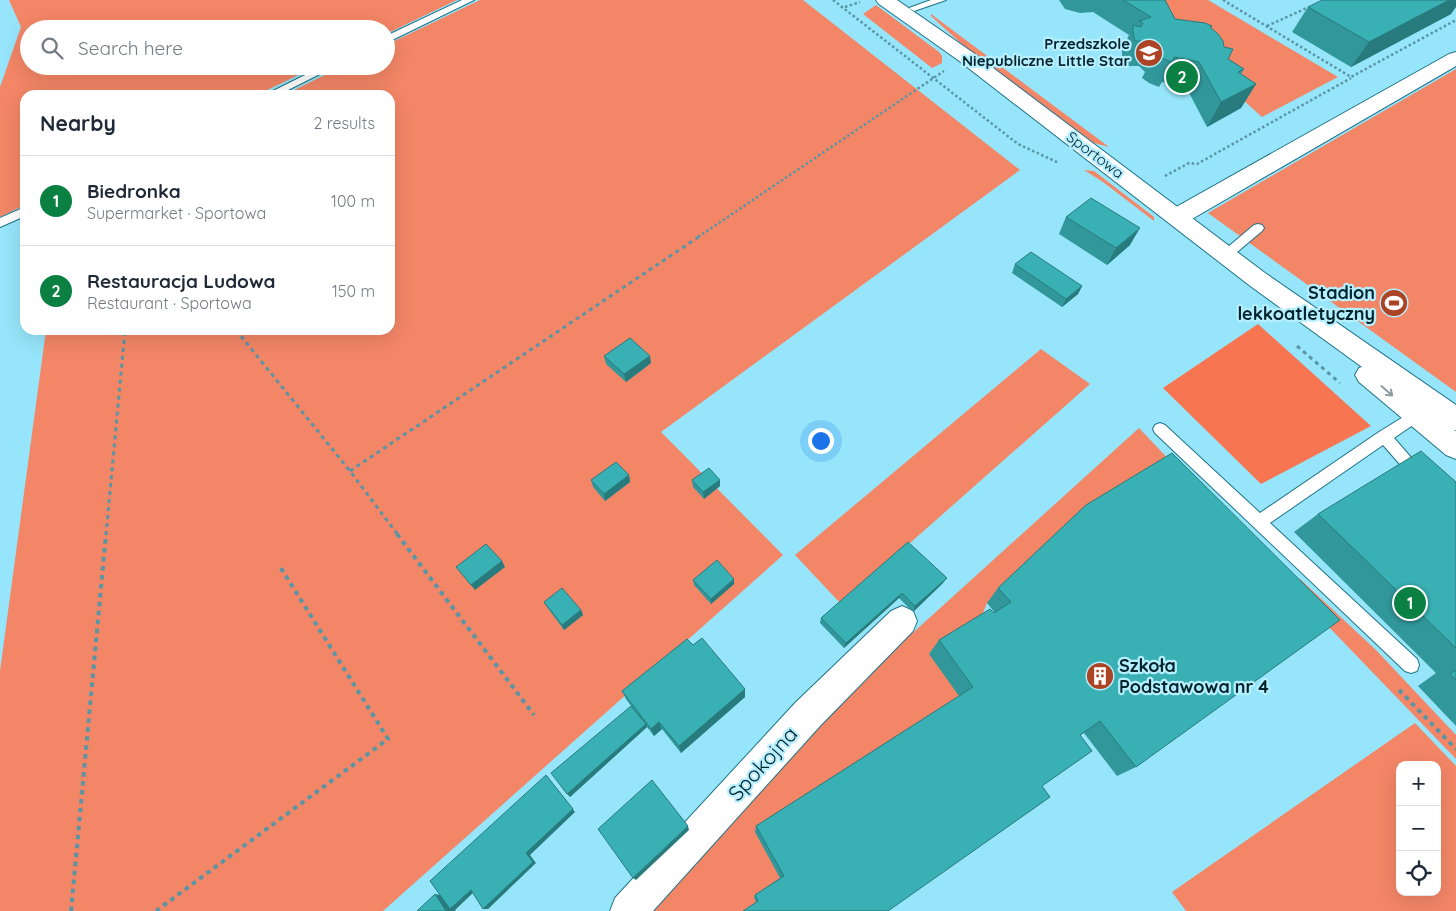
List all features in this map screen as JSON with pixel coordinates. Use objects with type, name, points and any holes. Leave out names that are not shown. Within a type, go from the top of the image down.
[{"type":"street","name":"Sportowa","points":[[901,4],[932,32],[1177,217],[1425,409],[1456,448]]},
{"type":"street","points":[[1177,217],[1456,58]]},
{"type":"street","name":"Sportowa","points":[[1425,409],[1456,419]]},
{"type":"street","name":"Spokojna","points":[[628,911],[808,714],[902,621]]},
{"type":"lane","points":[[395,36],[469,0]]},
{"type":"lane","points":[[901,4],[941,0]]},
{"type":"lane","points":[[280,90],[311,75]]},
{"type":"lane","points":[[0,223],[20,213]]},
{"type":"lane","points":[[1226,255],[1258,228]]},
{"type":"lane","points":[[1259,522],[1425,409]]},
{"type":"lane","points":[[1160,429],[1412,665]]},
{"type":"lane","points":[[1384,436],[1425,484]]},
{"type":"path","points":[[833,0],[1018,144],[1059,164]]},
{"type":"path","points":[[844,8],[866,0]]},
{"type":"path","points":[[1223,0],[1351,77]]},
{"type":"path","points":[[1267,26],[1316,4]]},
{"type":"path","points":[[1164,177],[1189,163],[1197,164],[1456,20]]},
{"type":"path","points":[[350,471],[965,56]]},
{"type":"path","points":[[71,911],[125,335]]},
{"type":"path","points":[[240,335],[350,471],[534,715]]},
{"type":"path","points":[[1290,340],[1343,386]]},
{"type":"path","points":[[156,911],[388,739],[280,566]]},
{"type":"shaded area","points":[[9,0],[457,0],[395,30],[395,20],[20,20],[20,25]]},
{"type":"shaded area","points":[[480,0],[803,0],[1020,170],[661,432],[783,555],[383,911],[0,911],[0,671],[45,335],[395,335],[395,90],[294,90],[325,75],[395,75],[395,41]]},
{"type":"shaded area","points":[[1132,0],[1208,0],[1338,77],[1262,117]]},
{"type":"shaded area","points":[[876,5],[939,52],[942,56],[942,63],[932,68],[863,14]]},
{"type":"shaded area","points":[[932,14],[1109,147],[1094,143],[1069,125],[964,46],[931,16]]},
{"type":"shaded area","points":[[20,30],[20,75],[298,75],[267,90],[20,90],[20,207],[0,217],[0,87]]},
{"type":"shaded area","name":"Stadion lekkoatletyczny","points":[[1456,69],[1456,392],[1208,213]]},
{"type":"shaded area","points":[[1084,170],[1094,171],[1154,217],[1154,221],[1103,182]]},
{"type":"shaded area","points":[[1258,324],[1371,426],[1261,484],[1163,388]]},
{"type":"shaded area","points":[[1041,349],[1090,384],[841,604],[795,555]]},
{"type":"shaded area","points":[[1139,428],[1289,586],[1300,579],[1376,650],[1456,735],[1456,759],[1326,624],[987,603],[979,623],[962,699],[756,903],[745,911],[644,911],[863,678]]},
{"type":"shaded area","points":[[1415,723],[1456,766],[1456,911],[1186,911],[1172,892]]},
{"type":"building","points":[[1123,0],[1165,0],[1175,19],[1205,23],[1212,26],[1210,27],[1223,41],[1224,47],[1233,49],[1228,59],[1244,69],[1238,72],[1256,84],[1221,102],[1199,62],[1174,57],[1172,62],[1154,53],[1160,50],[1151,41],[1135,41],[1133,25],[1141,27],[1143,23],[1139,21],[1151,17]]},
{"type":"building","points":[[1322,0],[1449,0],[1369,42],[1308,7]]},
{"type":"building","points":[[1091,198],[1140,228],[1116,248],[1066,217]]},
{"type":"building","points":[[1031,252],[1082,286],[1066,299],[1015,264]]},
{"type":"building","points":[[630,338],[650,356],[624,374],[604,356]]},
{"type":"building","points":[[1421,451],[1456,482],[1456,648],[1318,514]]},
{"type":"building","name":"Szkoła Podstawowa nr 4","points":[[1172,453],[1340,620],[1136,767],[1100,721],[1080,735],[1092,751],[1042,786],[1050,797],[888,911],[743,911],[758,901],[755,895],[784,876],[756,826],[973,687],[939,640],[990,609],[994,613],[1011,602],[998,588],[1086,505]]},
{"type":"building","points":[[616,462],[629,475],[604,494],[591,480]]},
{"type":"building","points":[[709,468],[720,480],[703,492],[692,480]]},
{"type":"building","points":[[908,542],[947,578],[915,606],[902,593],[846,643],[821,618]]},
{"type":"building","points":[[486,544],[502,561],[471,585],[456,567]]},
{"type":"building","points":[[717,560],[734,579],[711,599],[693,580]]},
{"type":"building","points":[[562,588],[581,610],[562,625],[544,602]]},
{"type":"building","points":[[702,638],[745,689],[679,746],[659,722],[651,729],[622,691],[687,639],[693,645]]},
{"type":"building","points":[[1456,670],[1456,680],[1450,674]]},
{"type":"building","points":[[631,706],[646,724],[567,794],[551,773]]},
{"type":"building","points":[[546,775],[573,809],[526,853],[533,862],[483,909],[471,890],[450,909],[430,881]]},
{"type":"building","points":[[652,780],[688,826],[633,878],[598,829]]},
{"type":"building","points":[[435,894],[446,911],[417,911]]},
{"type":"place","name":"Przedszkole Niepubliczne Little Star","points":[[1149,53]]},
{"type":"place","name":"Restauracja Ludowa","points":[[1182,77]]},
{"type":"place","name":"Stadion lekkoatletyczny","points":[[1394,303]]},
{"type":"place","name":"Biedronka","points":[[1410,603]]},
{"type":"place","name":"Szkoła Podstawowa nr 4","points":[[1100,676]]}]
